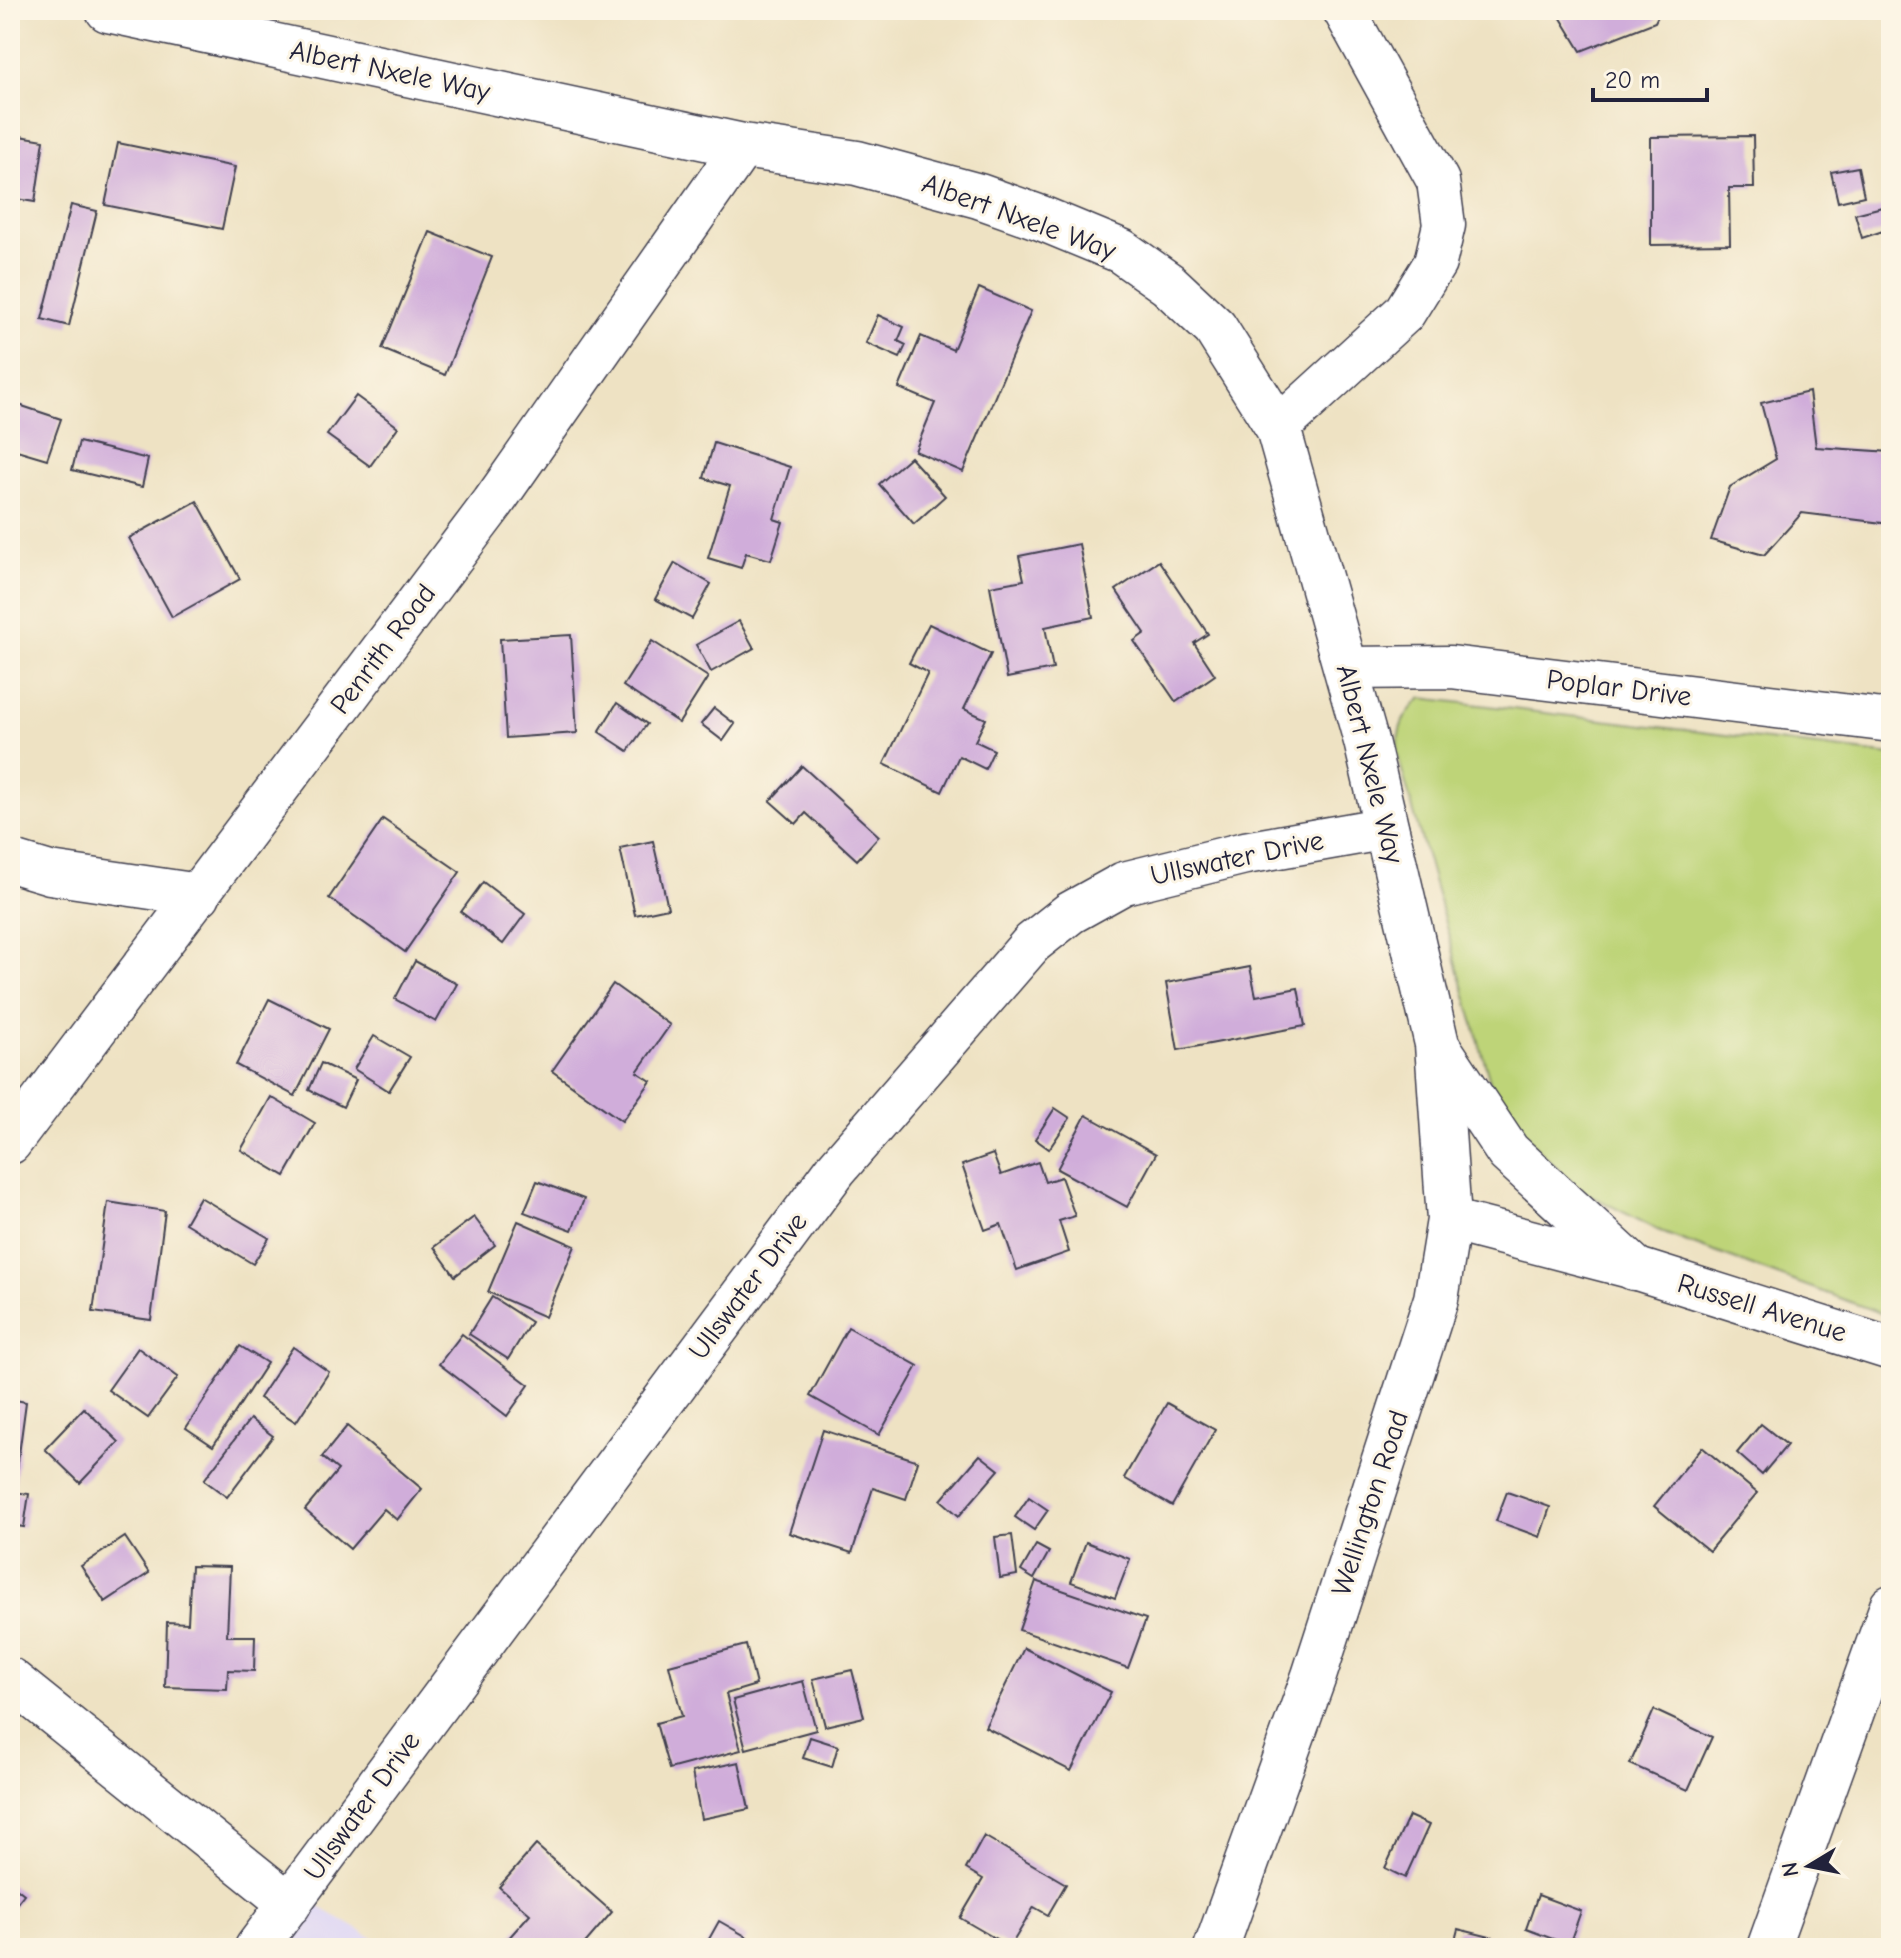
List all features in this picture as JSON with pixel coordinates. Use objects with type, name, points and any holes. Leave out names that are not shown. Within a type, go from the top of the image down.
[{"type":"main road","name":"Albert Nxele Way","points":[[108,10],[743,146],[857,163],[979,196],[1121,251],[1168,284],[1215,328],[1278,428],[1347,668],[1437,1044]]},
{"type":"main road","name":"Wellington Road","points":[[1216,1948],[1314,1676],[1436,1299],[1449,1220],[1437,1044]]},
{"type":"main road","points":[[1437,1044],[1508,1152],[1634,1268]]},
{"type":"street","points":[[1278,428],[1404,313],[1435,263],[1444,225],[1438,181],[1344,10]]},
{"type":"street","name":"Penrith Road","points":[[10,1143],[493,503],[743,146]]},
{"type":"street","name":"Poplar Drive","points":[[1347,668],[1451,667],[1891,721]]},
{"type":"street","name":"Ullswater Drive","points":[[256,1948],[836,1169],[1032,943],[1070,913],[1124,883],[1245,853],[1387,828]]},
{"type":"street","points":[[10,861],[50,873],[199,895]]},
{"type":"street","name":"Russell Avenue","points":[[1449,1220],[1634,1268],[1891,1349]]},
{"type":"street","points":[[1768,1948],[1891,1606]]},
{"type":"street","points":[[10,1679],[290,1904]]},
{"type":"shaded area","points":[[314,1904],[390,1948],[280,1948]]},
{"type":"green space","points":[[1422,698],[1891,755],[1891,1317],[1666,1234],[1580,1190],[1511,1123],[1494,1095],[1397,753],[1402,722]]},
{"type":"building","points":[[1556,10],[1661,10],[1655,22],[1581,51]]},
{"type":"building","points":[[20,136],[44,140],[35,202],[10,198]]},
{"type":"building","points":[[1753,136],[1754,188],[1729,188],[1730,244],[1651,245],[1651,137]]},
{"type":"building","points":[[118,143],[235,167],[222,229],[105,205]]},
{"type":"building","points":[[1858,167],[1864,196],[1838,202],[1831,172]]},
{"type":"building","points":[[71,205],[97,211],[69,326],[42,319]]},
{"type":"building","points":[[1882,207],[1889,229],[1862,238],[1855,214]]},
{"type":"building","points":[[430,232],[492,257],[445,375],[382,349]]},
{"type":"building","points":[[979,288],[1031,311],[963,472],[915,451],[935,403],[899,388],[921,336],[953,350]]},
{"type":"building","points":[[878,315],[904,327],[898,341],[906,345],[900,358],[866,343]]},
{"type":"building","points":[[1809,392],[1816,447],[1891,452],[1891,524],[1802,513],[1764,555],[1711,540],[1730,487],[1776,459],[1761,403]]},
{"type":"building","points":[[356,396],[398,427],[370,466],[327,435]]},
{"type":"building","points":[[10,402],[61,419],[47,459],[10,448]]},
{"type":"building","points":[[79,442],[148,459],[142,487],[72,470]]},
{"type":"building","points":[[714,443],[790,467],[774,519],[783,522],[771,560],[746,553],[741,568],[708,558],[730,486],[704,478]]},
{"type":"building","points":[[910,457],[945,496],[914,524],[879,484]]},
{"type":"building","points":[[197,501],[240,579],[172,617],[129,538]]},
{"type":"building","points":[[1079,544],[1093,617],[1045,627],[1053,669],[1007,678],[990,586],[1024,580],[1019,556]]},
{"type":"building","points":[[1159,561],[1208,634],[1194,643],[1215,675],[1176,702],[1134,641],[1145,633],[1116,590]]},
{"type":"building","points":[[675,563],[711,584],[692,619],[655,599]]},
{"type":"building","points":[[739,621],[754,648],[711,672],[696,645]]},
{"type":"building","points":[[929,624],[991,654],[964,709],[986,719],[975,741],[994,750],[985,769],[959,756],[942,792],[884,764],[928,673],[909,663]]},
{"type":"building","points":[[571,635],[577,733],[506,738],[500,639]]},
{"type":"building","points":[[652,641],[708,677],[679,723],[623,686]]},
{"type":"building","points":[[617,703],[647,724],[628,751],[599,732]]},
{"type":"building","points":[[714,708],[735,724],[723,741],[701,724]]},
{"type":"building","points":[[802,766],[879,836],[857,860],[806,813],[796,824],[770,801]]},
{"type":"building","points":[[383,819],[460,872],[405,952],[329,898]]},
{"type":"building","points":[[653,841],[668,908],[635,915],[620,848]]},
{"type":"building","points":[[483,882],[525,914],[503,944],[461,912]]},
{"type":"building","points":[[415,961],[457,984],[436,1022],[395,999]]},
{"type":"building","points":[[1250,967],[1256,996],[1298,988],[1305,1026],[1178,1050],[1166,983]]},
{"type":"building","points":[[613,984],[670,1025],[637,1072],[651,1081],[622,1121],[552,1071]]},
{"type":"building","points":[[269,999],[329,1029],[295,1096],[236,1065]]},
{"type":"building","points":[[374,1036],[410,1057],[389,1091],[354,1069]]},
{"type":"building","points":[[321,1063],[356,1080],[343,1107],[309,1090]]},
{"type":"building","points":[[271,1097],[315,1123],[285,1176],[241,1150]]},
{"type":"building","points":[[1055,1108],[1070,1118],[1049,1149],[1035,1139]]},
{"type":"building","points":[[1086,1115],[1156,1154],[1127,1207],[1057,1169]]},
{"type":"building","points":[[993,1154],[1001,1175],[1038,1162],[1045,1182],[1061,1177],[1075,1216],[1059,1221],[1069,1252],[1017,1270],[1001,1224],[985,1230],[962,1165]]},
{"type":"building","points":[[537,1181],[584,1199],[572,1230],[524,1212]]},
{"type":"building","points":[[200,1197],[269,1238],[253,1264],[185,1223]]},
{"type":"building","points":[[108,1202],[165,1211],[151,1320],[93,1312]]},
{"type":"building","points":[[474,1217],[495,1245],[455,1276],[434,1247]]},
{"type":"building","points":[[518,1221],[575,1246],[545,1317],[488,1292]]},
{"type":"building","points":[[492,1297],[531,1322],[508,1359],[469,1334]]},
{"type":"building","points":[[848,1327],[918,1366],[879,1435],[810,1396]]},
{"type":"building","points":[[462,1334],[529,1385],[507,1416],[439,1364]]},
{"type":"building","points":[[240,1346],[267,1363],[213,1446],[186,1428]]},
{"type":"building","points":[[293,1347],[329,1372],[296,1422],[259,1398]]},
{"type":"building","points":[[138,1348],[178,1377],[148,1418],[108,1390]]},
{"type":"building","points":[[10,1399],[26,1402],[14,1492],[29,1494],[24,1527],[10,1525]]},
{"type":"building","points":[[1167,1403],[1215,1430],[1172,1506],[1124,1478]]},
{"type":"building","points":[[84,1408],[119,1442],[80,1483],[45,1449]]},
{"type":"building","points":[[250,1419],[273,1436],[227,1497],[204,1480]]},
{"type":"building","points":[[1761,1424],[1787,1445],[1762,1475],[1737,1453]]},
{"type":"building","points":[[347,1426],[422,1489],[397,1520],[384,1509],[350,1549],[305,1510],[338,1470],[322,1457]]},
{"type":"building","points":[[823,1430],[918,1461],[906,1499],[873,1488],[852,1553],[789,1533]]},
{"type":"building","points":[[1702,1447],[1757,1493],[1709,1551],[1654,1506]]},
{"type":"building","points":[[980,1455],[999,1470],[959,1516],[941,1500]]},
{"type":"building","points":[[1507,1492],[1550,1507],[1540,1537],[1496,1521]]},
{"type":"building","points":[[1029,1497],[1048,1510],[1034,1530],[1015,1517]]},
{"type":"building","points":[[1012,1535],[1017,1575],[1000,1578],[995,1537]]},
{"type":"building","points":[[125,1537],[149,1573],[105,1602],[81,1566]]},
{"type":"building","points":[[1086,1542],[1130,1559],[1115,1598],[1071,1582]]},
{"type":"building","points":[[1036,1545],[1049,1552],[1034,1579],[1021,1571]]},
{"type":"building","points":[[191,1566],[230,1567],[227,1636],[255,1636],[254,1671],[228,1670],[227,1689],[165,1687],[167,1622],[188,1623]]},
{"type":"building","points":[[1036,1581],[1146,1619],[1128,1668],[1019,1630]]},
{"type":"building","points":[[746,1645],[756,1685],[726,1694],[741,1750],[669,1769],[656,1723],[682,1716],[669,1665]]},
{"type":"building","points":[[1024,1648],[1111,1692],[1071,1771],[985,1727]]},
{"type":"building","points":[[852,1670],[864,1717],[825,1726],[813,1679]]},
{"type":"building","points":[[803,1681],[816,1730],[746,1749],[733,1700]]},
{"type":"building","points":[[1654,1710],[1712,1737],[1688,1790],[1630,1764]]},
{"type":"building","points":[[810,1737],[838,1746],[832,1767],[803,1758]]},
{"type":"building","points":[[739,1762],[749,1809],[701,1819],[692,1772]]},
{"type":"building","points":[[1409,1816],[1429,1825],[1405,1878],[1385,1868]]},
{"type":"building","points":[[984,1836],[1066,1884],[1048,1915],[1034,1907],[1010,1947],[960,1918],[983,1879],[966,1869]]},
{"type":"building","points":[[536,1845],[612,1912],[581,1948],[516,1948],[507,1940],[530,1914],[499,1887]]},
{"type":"building","points":[[10,1883],[24,1894],[10,1912]]},
{"type":"building","points":[[1538,1895],[1581,1911],[1569,1945],[1526,1929]]},
{"type":"building","points":[[719,1921],[747,1937],[741,1948],[704,1948]]},
{"type":"building","points":[[1458,1929],[1494,1938],[1491,1948],[1453,1948]]}]
